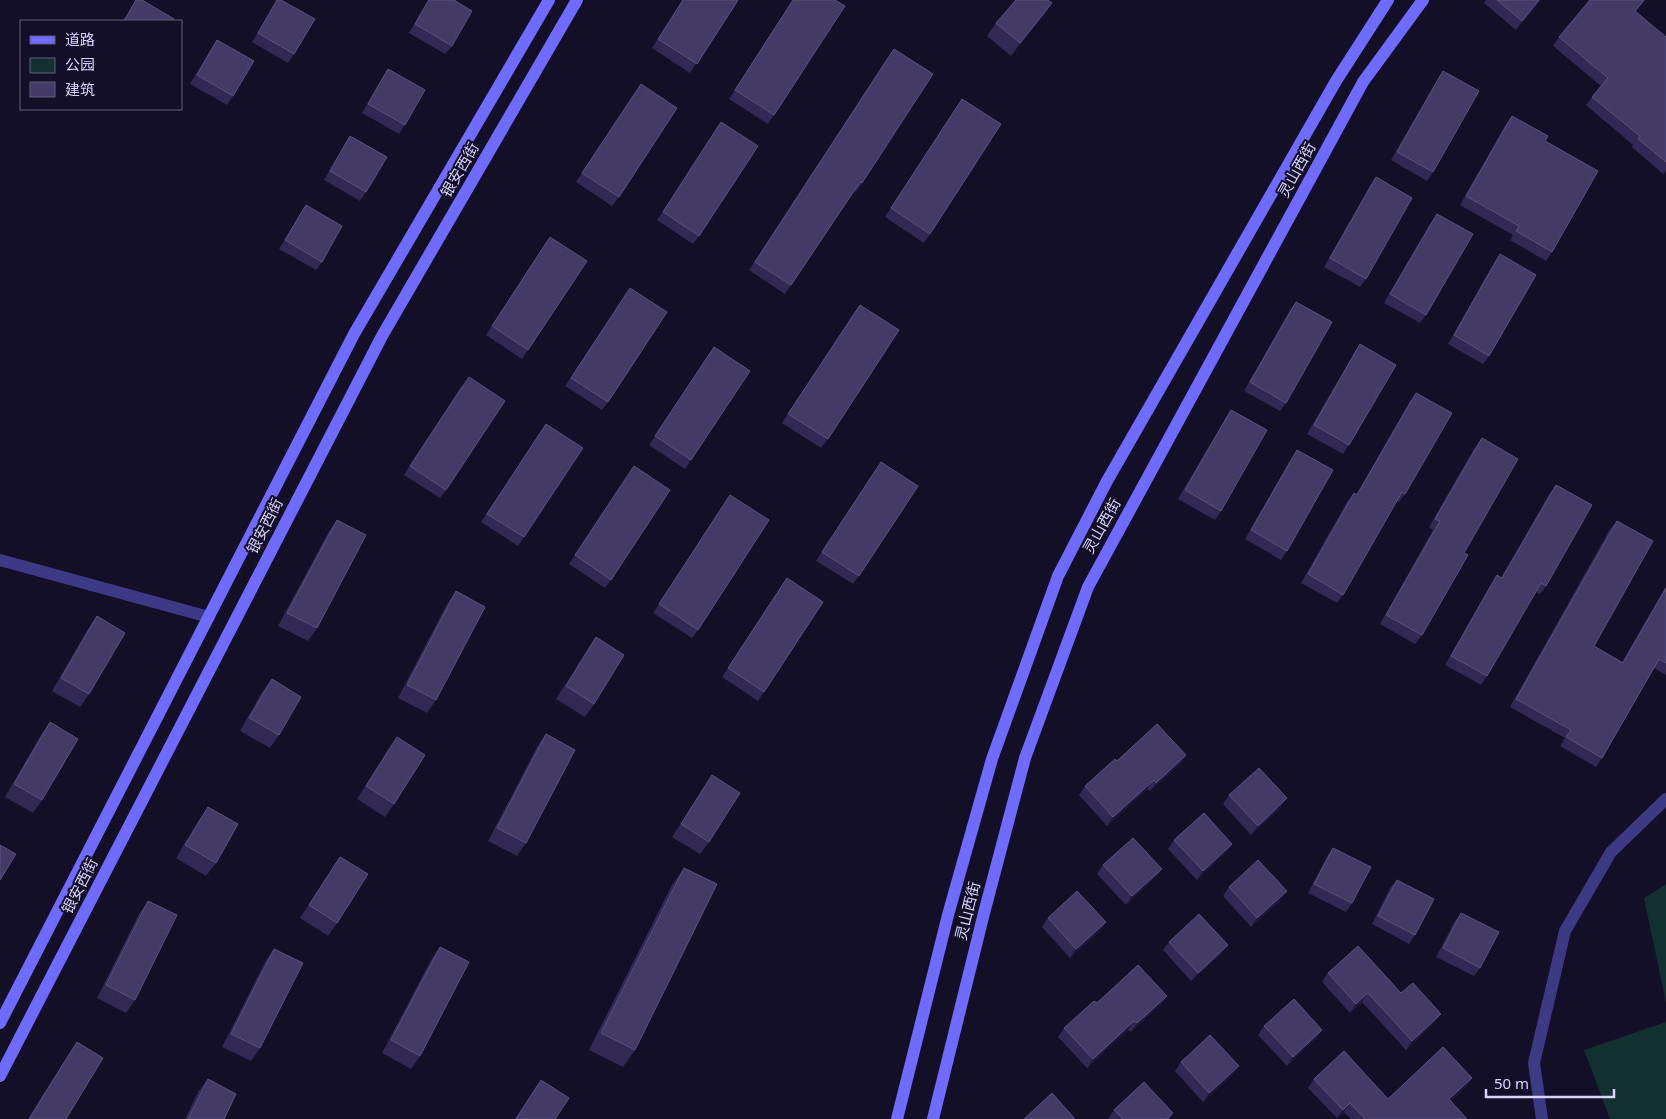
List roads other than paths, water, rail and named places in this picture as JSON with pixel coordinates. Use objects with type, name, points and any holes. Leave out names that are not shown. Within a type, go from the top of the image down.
[{"type":"main road","name":"银安西街","points":[[0,1024],[354,334],[549,0]]},
{"type":"main road","name":"银安西街","points":[[0,1076],[382,336],[577,0]]},
{"type":"main road","name":"灵山西街","points":[[897,1119],[948,915],[992,758],[1058,576],[1107,481],[1331,89],[1388,0]]},
{"type":"main road","name":"灵山西街","points":[[932,1119],[984,913],[1026,758],[1088,587],[1363,82],[1423,0]]},
{"type":"street","points":[[0,560],[209,618]]},
{"type":"street","points":[[1542,1119],[1534,1063],[1565,931],[1611,852],[1666,799]]}]
